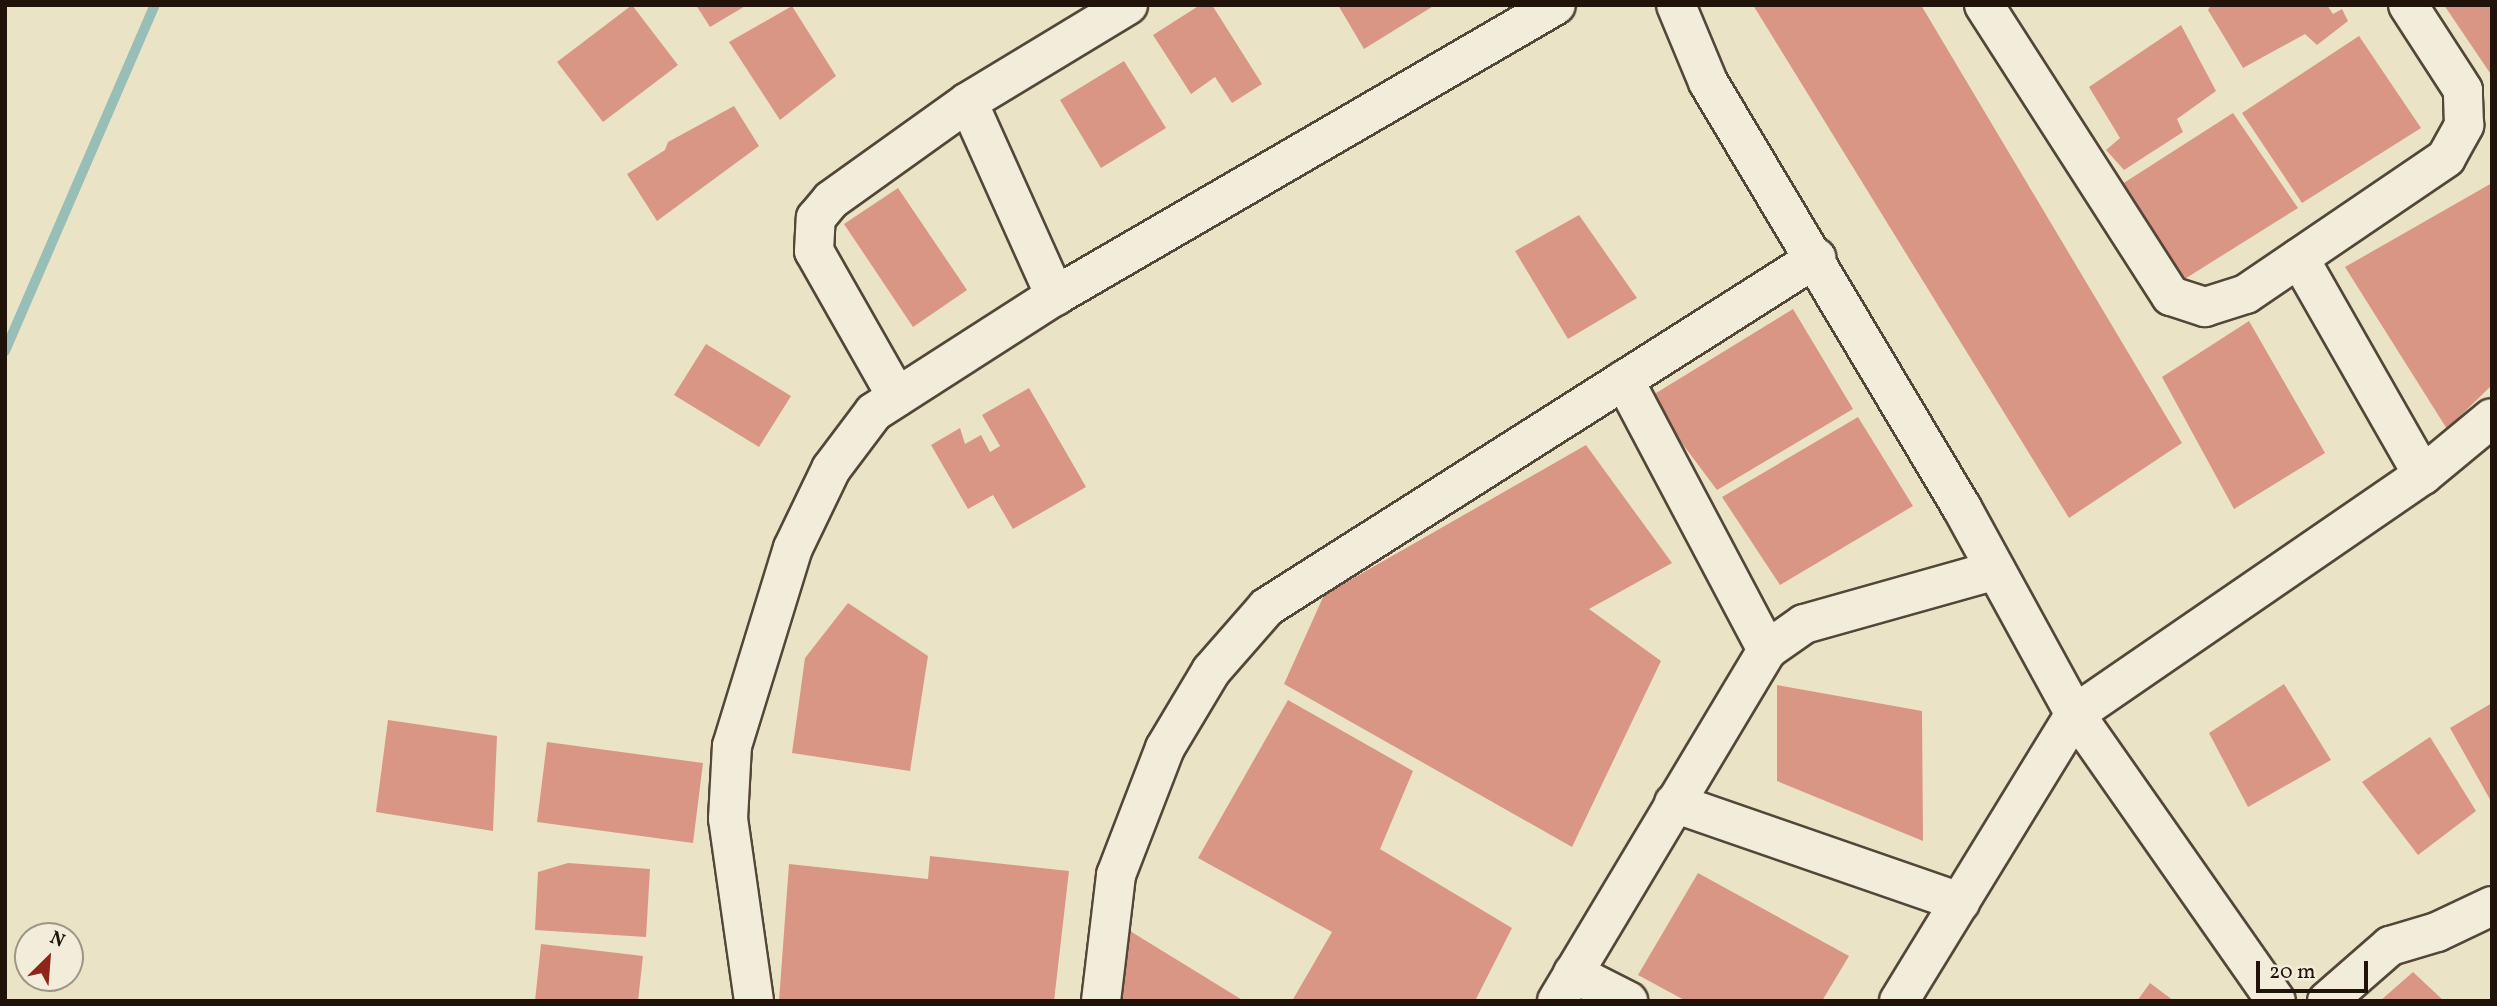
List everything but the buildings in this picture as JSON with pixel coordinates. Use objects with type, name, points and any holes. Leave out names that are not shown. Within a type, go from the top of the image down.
[{"type":"street","points":[[897,397],[814,251],[816,218],[831,200],[968,102],[1128,5]]},
{"type":"street","points":[[754,1001],[728,819],[732,746],[793,548],[831,469],[874,412],[1055,296],[1556,5]]},
{"type":"street","points":[[1676,5],[1708,82],[1816,258],[1996,570],[2075,714],[2276,1001]]},
{"type":"street","points":[[1984,5],[2171,296],[2205,307],[2246,293],[2299,258],[2446,158],[2478,125],[2463,90],[2408,5]]},
{"type":"street","points":[[968,102],[1055,296]]},
{"type":"street","points":[[1101,1001],[1116,875],[1165,748],[1211,671],[1267,607],[1816,258]]},
{"type":"street","points":[[2299,258],[2423,475]]},
{"type":"street","points":[[1625,380],[1767,650]]},
{"type":"street","points":[[1899,1001],[2075,714],[2423,475],[2492,418]]},
{"type":"street","points":[[1628,1001],[1565,987],[1767,650],[1804,624],[1996,570]]},
{"type":"street","points":[[1674,803],[1960,902]]},
{"type":"street","points":[[2327,1001],[2390,946],[2437,932],[2492,906]]},
{"type":"waterway","points":[[5,351],[155,5]]}]
